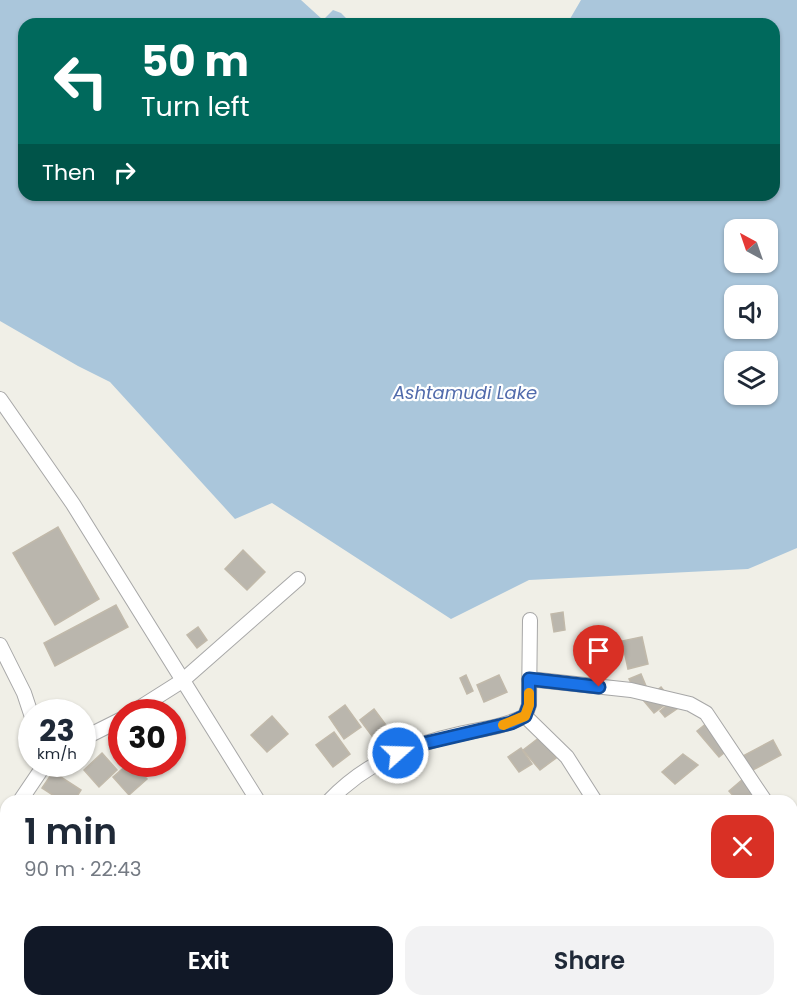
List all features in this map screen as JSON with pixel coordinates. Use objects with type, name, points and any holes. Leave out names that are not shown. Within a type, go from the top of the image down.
[{"type":"street","points":[[0,399],[73,504],[254,795]]},
{"type":"street","points":[[154,699],[182,681],[298,579]]},
{"type":"street","points":[[336,795],[364,770],[413,746],[511,723],[525,716],[529,705],[530,620]]},
{"type":"street","points":[[0,645],[26,699]]},
{"type":"street","points":[[529,679],[631,690],[690,704],[706,713],[761,795]]},
{"type":"street","points":[[525,716],[567,757],[591,795]]},
{"type":"street","points":[[24,795],[36,777]]},
{"type":"water","name":"Ashtamudi Lake","points":[[0,0],[301,0],[321,18],[18,18],[18,201],[780,201],[780,18],[570,18],[581,0],[797,0],[797,548],[748,569],[529,580],[451,619],[272,503],[235,519],[110,382],[0,321]]},
{"type":"water","name":"Ashtamudi Lake","points":[[333,10],[341,13],[346,18],[325,18]]},
{"type":"building","points":[[58,527],[99,599],[55,625],[13,553]]},
{"type":"building","points":[[243,550],[265,572],[247,590],[225,569]]},
{"type":"building","points":[[116,605],[128,627],[55,666],[44,643]]},
{"type":"building","points":[[563,612],[565,630],[554,632],[551,614]]},
{"type":"building","points":[[198,627],[207,640],[197,648],[187,635]]},
{"type":"building","points":[[642,637],[648,664],[628,669],[622,641]]},
{"type":"building","points":[[641,674],[649,693],[638,698],[629,679]]},
{"type":"building","points":[[466,675],[473,691],[467,694],[460,678]]},
{"type":"building","points":[[499,675],[507,692],[484,702],[477,685]]},
{"type":"building","points":[[661,687],[671,700],[654,713],[644,701]]},
{"type":"building","points":[[672,701],[678,708],[665,717],[660,711]]},
{"type":"building","points":[[345,705],[361,727],[344,739],[329,717]]},
{"type":"building","points":[[374,709],[392,733],[378,744],[360,720]]},
{"type":"building","points":[[272,716],[288,734],[267,752],[251,735]]},
{"type":"building","points":[[713,718],[735,744],[719,757],[697,731]]},
{"type":"building","points":[[334,732],[350,754],[333,767],[316,745]]},
{"type":"building","points":[[540,737],[556,758],[540,770],[523,750]]},
{"type":"building","points":[[773,740],[781,755],[749,772],[741,757]]},
{"type":"building","points":[[521,748],[532,764],[519,772],[508,757]]},
{"type":"building","points":[[102,753],[108,760],[110,777],[99,787],[90,777],[96,777],[96,759]]},
{"type":"building","points":[[683,754],[698,765],[675,784],[662,772]]},
{"type":"building","points":[[50,777],[61,777],[81,790],[78,795],[53,795],[42,788]]},
{"type":"building","points":[[113,777],[145,777],[147,779],[129,795]]},
{"type":"building","points":[[743,779],[755,795],[733,795],[729,791]]},
{"type":"slow traffic","points":[[503,725],[525,716],[529,705],[529,693]]},
{"type":"route","points":[[398,753],[413,746],[511,723],[525,716],[529,705],[529,679],[599,687]]}]
